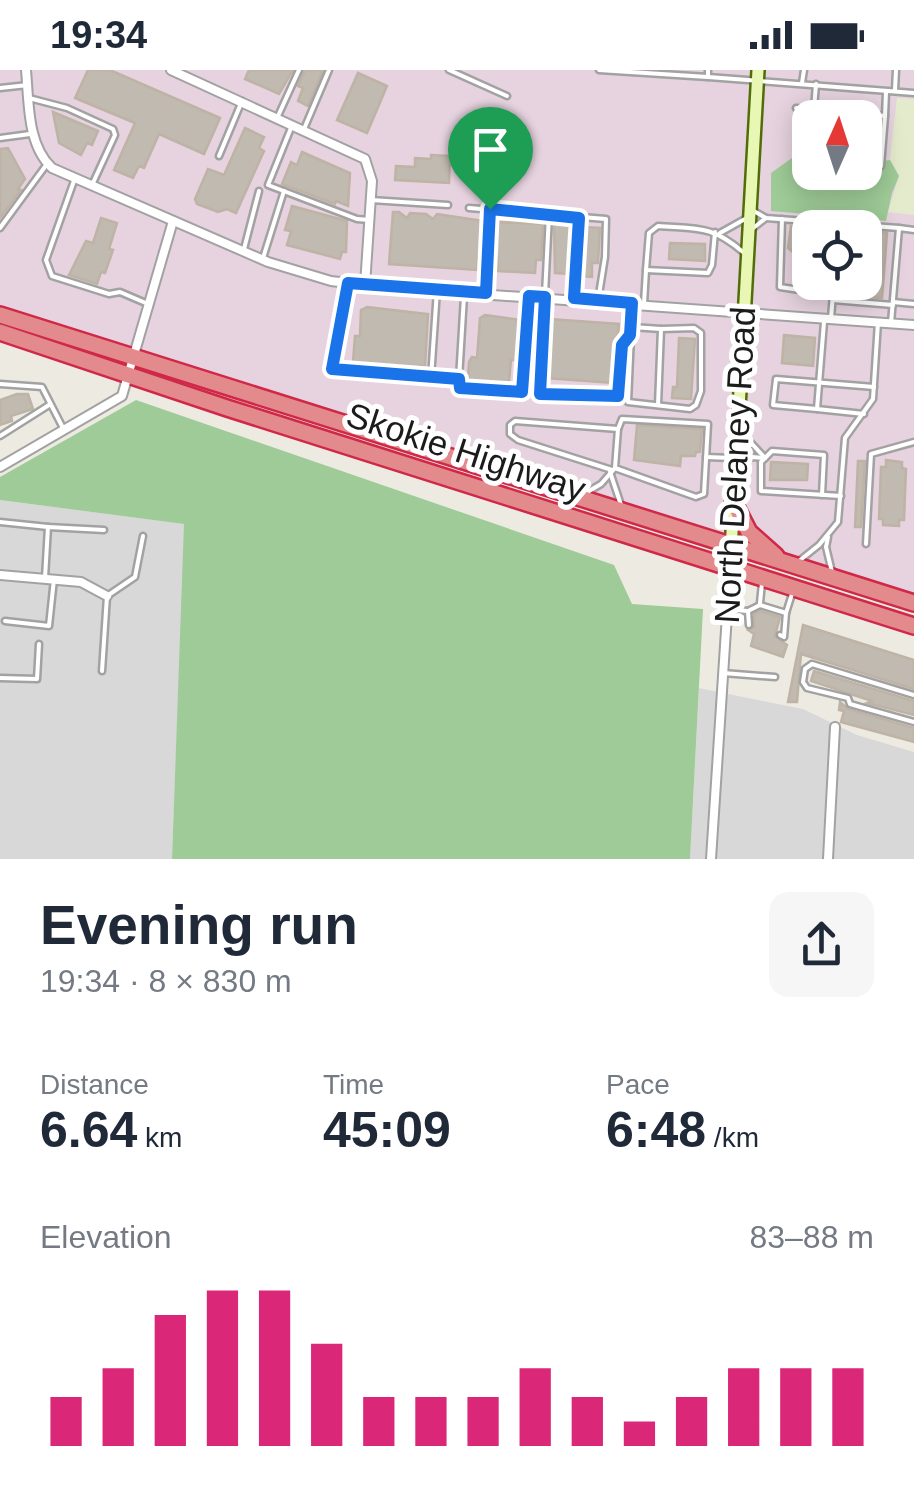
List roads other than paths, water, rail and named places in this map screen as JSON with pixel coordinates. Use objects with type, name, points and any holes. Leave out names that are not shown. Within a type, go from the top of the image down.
[{"type":"highway","name":"Skokie Highway","points":[[0,316],[914,603]]},
{"type":"highway","name":"Skokie Highway","points":[[0,332],[914,626]]},
{"type":"highway","points":[[733,501],[749,532],[789,563]]},
{"type":"street","points":[[26,70],[38,153],[47,164],[262,260],[366,285],[914,325]]},
{"type":"street","points":[[171,70],[365,159],[372,173],[366,285]]},
{"type":"street","name":"North Delaney Road","points":[[712,859],[757,75]]},
{"type":"street","points":[[0,467],[122,396],[174,222]]},
{"type":"street","points":[[0,574],[81,582],[106,596]]},
{"type":"street","points":[[828,859],[835,727]]},
{"type":"lane","points":[[278,117],[300,70]]},
{"type":"lane","points":[[304,129],[329,70]]},
{"type":"lane","points":[[449,70],[507,96]]},
{"type":"lane","points":[[599,70],[757,75],[802,83],[914,92],[914,83]]},
{"type":"lane","points":[[802,83],[804,70]]},
{"type":"lane","points":[[895,91],[896,70]]},
{"type":"lane","points":[[815,100],[816,84]]},
{"type":"lane","points":[[0,88],[28,85]]},
{"type":"lane","points":[[882,166],[886,90]]},
{"type":"lane","points":[[29,98],[67,108],[113,129],[115,135],[92,186]]},
{"type":"lane","points":[[219,156],[242,101]]},
{"type":"lane","points":[[293,124],[268,185],[357,219],[370,220]]},
{"type":"lane","points":[[0,138],[34,134]]},
{"type":"lane","points":[[0,228],[47,164]]},
{"type":"lane","points":[[76,178],[46,260],[52,276],[110,294],[120,292],[148,304]]},
{"type":"lane","points":[[243,252],[259,191]]},
{"type":"lane","points":[[262,260],[284,191]]},
{"type":"lane","points":[[371,200],[448,205]]},
{"type":"lane","points":[[468,208],[606,219],[598,301]]},
{"type":"lane","points":[[486,293],[490,209]]},
{"type":"lane","points":[[646,270],[708,273],[718,232],[749,213],[792,221]]},
{"type":"lane","points":[[549,215],[540,394],[618,396],[622,345],[630,335]]},
{"type":"lane","points":[[574,298],[579,218]]},
{"type":"lane","points":[[748,231],[766,218]]},
{"type":"lane","points":[[782,220],[780,288],[792,290]]},
{"type":"lane","points":[[644,304],[649,233],[658,226],[718,232],[747,255]]},
{"type":"lane","points":[[882,227],[914,230]]},
{"type":"lane","points":[[892,323],[899,228]]},
{"type":"lane","points":[[348,283],[332,369],[459,379]]},
{"type":"lane","points":[[431,378],[437,290]]},
{"type":"lane","points":[[464,292],[460,388],[522,392],[529,296]]},
{"type":"lane","points":[[817,409],[832,300]]},
{"type":"lane","points":[[863,300],[914,304]]},
{"type":"lane","points":[[630,327],[694,328],[701,333],[696,406],[690,409],[628,402],[630,327],[632,303]]},
{"type":"lane","points":[[789,563],[838,522],[845,438],[873,399],[878,322]]},
{"type":"lane","points":[[658,405],[661,329]]},
{"type":"lane","points":[[864,414],[773,405],[776,379],[874,387]]},
{"type":"lane","points":[[0,384],[42,386],[64,430]]},
{"type":"lane","points":[[0,436],[50,405]]},
{"type":"lane","points":[[618,429],[515,421],[510,425],[510,434],[518,440],[612,470],[696,497],[704,494],[708,424],[622,419],[618,429],[612,470],[612,486],[624,510]]},
{"type":"lane","points":[[736,427],[765,458]]},
{"type":"lane","points":[[866,544],[871,454],[914,442]]},
{"type":"lane","points":[[822,495],[824,455],[772,451],[761,462],[761,491],[822,495],[841,496]]},
{"type":"lane","points":[[706,457],[735,463],[752,457],[765,458]]},
{"type":"lane","points":[[580,497],[601,484],[612,470]]},
{"type":"lane","points":[[0,522],[104,530]]},
{"type":"lane","points":[[6,621],[49,626],[48,527]]},
{"type":"lane","points":[[829,532],[826,547],[834,578]]},
{"type":"lane","points":[[102,670],[106,596],[135,577],[143,536]]},
{"type":"lane","points":[[760,604],[762,578]]},
{"type":"lane","points":[[780,636],[784,637],[783,623],[794,588]]},
{"type":"lane","points":[[727,609],[749,611],[760,604]]},
{"type":"lane","points":[[760,604],[786,613]]},
{"type":"lane","points":[[749,611],[749,625]]},
{"type":"lane","points":[[0,678],[37,680],[40,644]]},
{"type":"lane","points":[[914,695],[812,664],[806,669],[803,682],[807,688],[848,698],[850,704],[914,722]]},
{"type":"lane","points":[[723,674],[776,678]]}]
